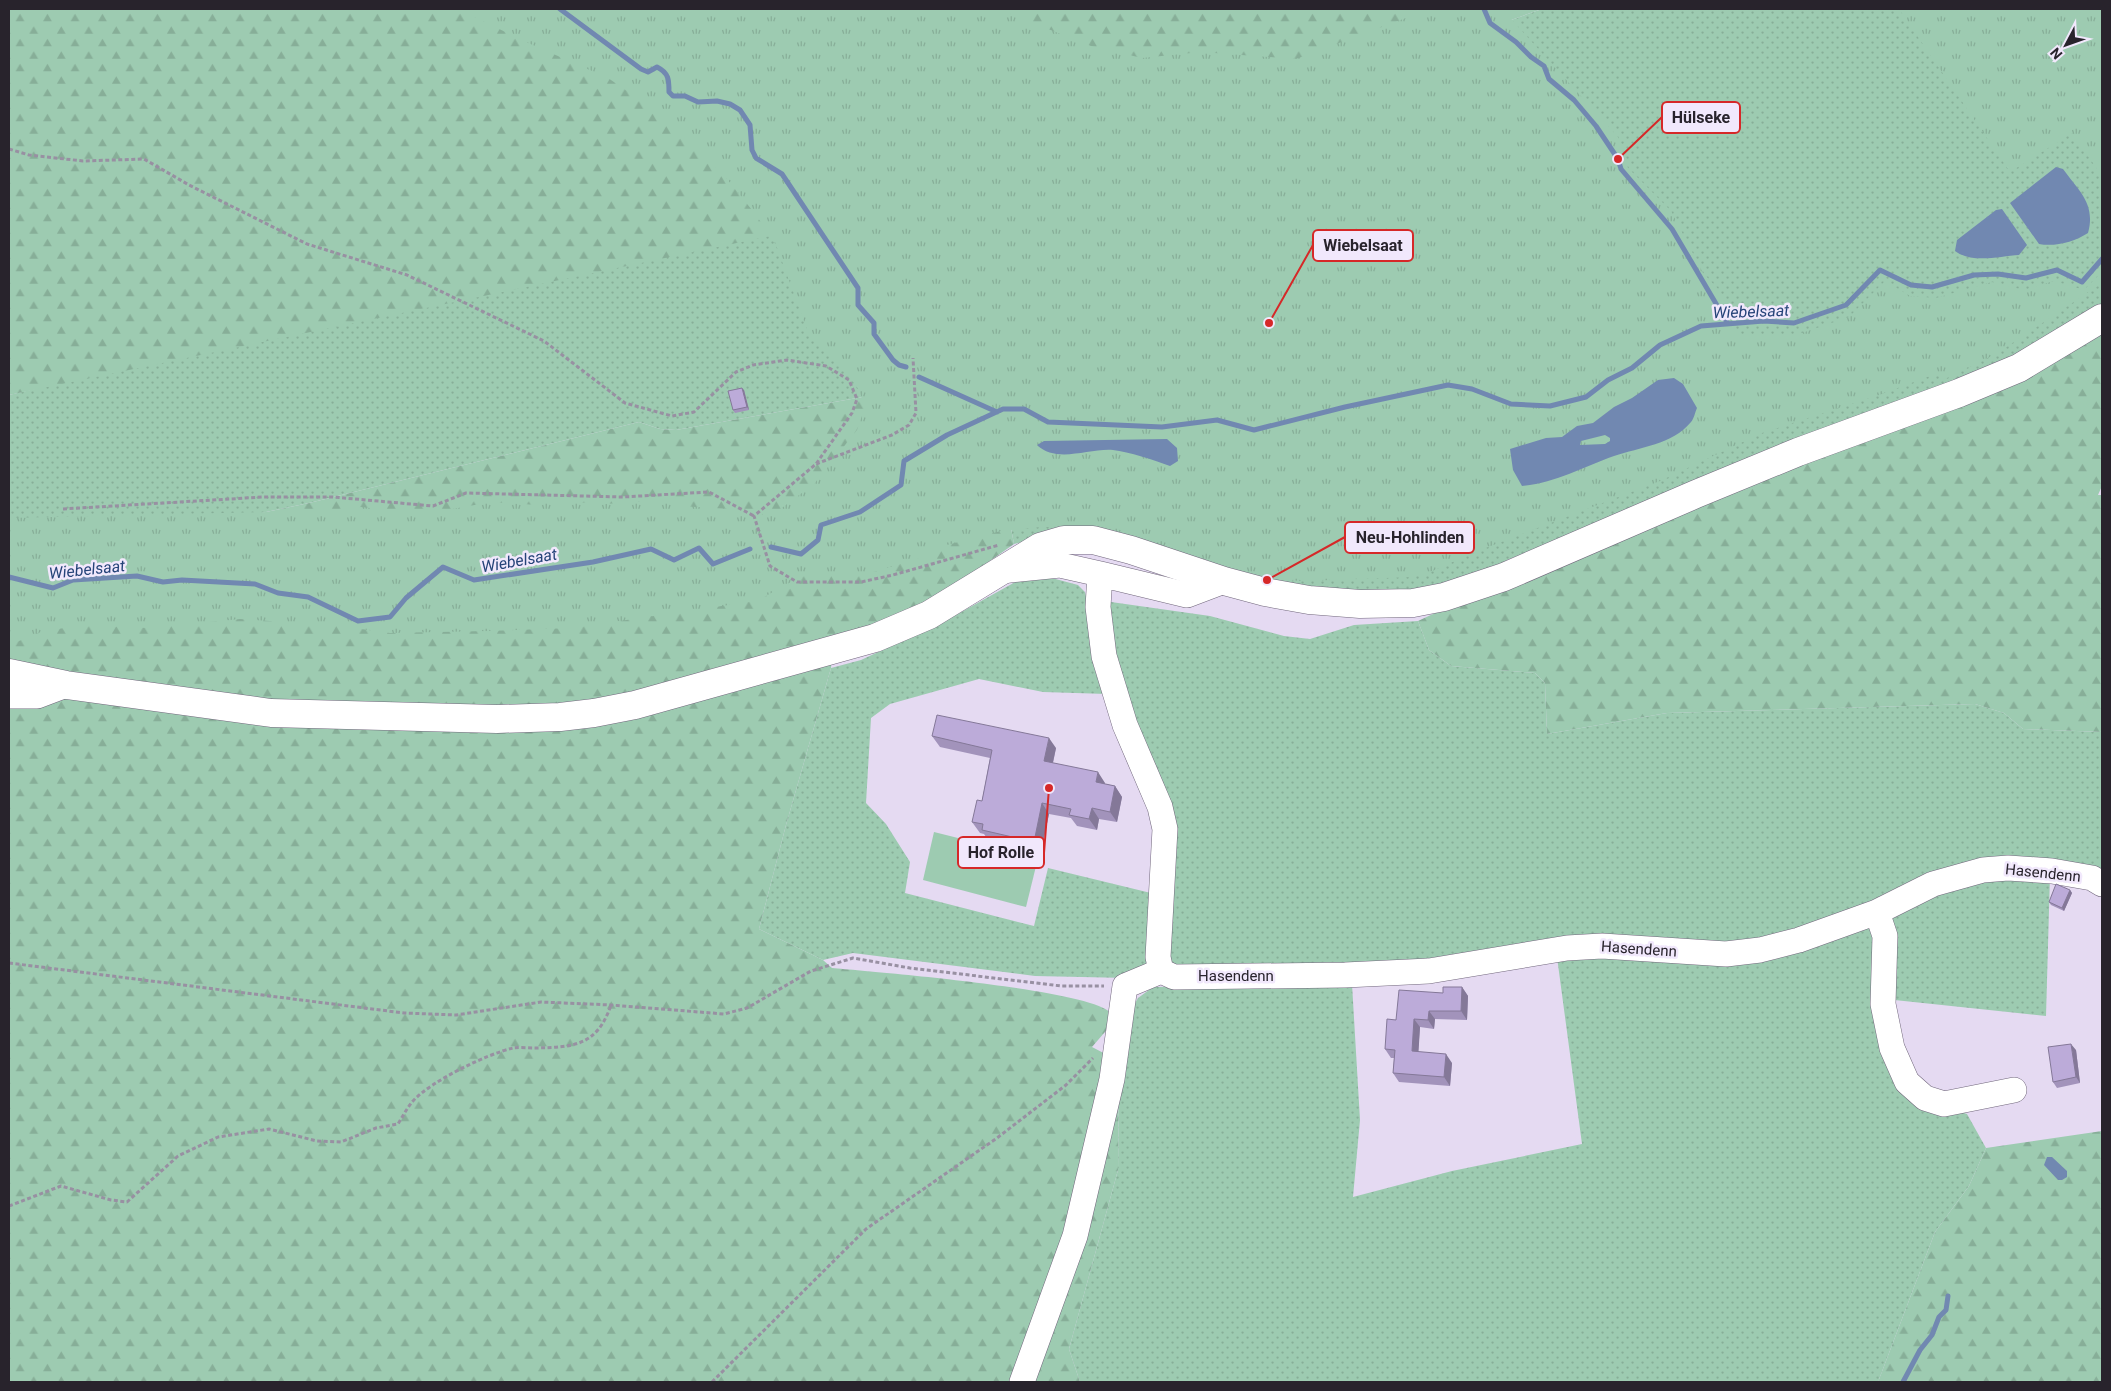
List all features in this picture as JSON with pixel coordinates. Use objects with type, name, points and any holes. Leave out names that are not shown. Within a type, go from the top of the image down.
[{"type":"main road","points":[[9,673],[66,685],[271,714],[497,719],[560,717],[594,713],[635,705],[875,638],[929,615],[1040,547],[1064,540],[1093,540],[1131,550],[1224,581],[1300,599],[1352,603],[1413,603],[1444,597],[1504,577],[1798,452],[1968,390],[2019,368],[2102,318]]},
{"type":"street","points":[[1012,564],[1060,566],[1187,595],[1224,581]]},
{"type":"street","points":[[1022,1382],[1075,1236],[1112,1079],[1125,986],[1162,971],[1158,957],[1165,830],[1160,807],[1125,725],[1104,656],[1098,607],[1100,574]]},
{"type":"street","points":[[9,696],[37,696],[66,685]]},
{"type":"street","name":"Hasendenn","points":[[1162,971],[1174,977],[1345,975],[1429,971],[1567,948],[1602,946],[1726,954],[1760,950],[1799,940],[1877,912],[1933,884],[1983,870],[2008,868],[2052,871],[2092,878],[2102,884]]},
{"type":"street","points":[[1877,912],[1885,936],[1883,1004],[1892,1048],[1906,1082],[1925,1098],[1944,1104],[2014,1090]]},
{"type":"path","points":[[9,149],[29,155],[83,161],[144,159],[189,185],[307,244],[407,275],[544,341],[625,403],[672,416],[694,412],[736,372],[753,364],[787,360],[826,366],[848,380],[856,398],[852,413],[816,464],[754,516]]},
{"type":"path","points":[[816,464],[892,435],[909,425],[916,413],[914,358]]},
{"type":"path","points":[[63,509],[263,497],[333,497],[433,506],[466,493],[623,497],[709,492],[754,516],[770,566],[797,582],[861,582],[894,575],[1006,543],[1012,564]]},
{"type":"path","points":[[9,962],[404,1013],[456,1015],[541,1002],[611,1005],[724,1014],[747,1008],[811,971],[853,958],[910,968],[1061,986],[1125,986]]},
{"type":"path","points":[[9,1206],[61,1186],[111,1200],[127,1202],[178,1156],[218,1136],[269,1129],[317,1141],[341,1142],[376,1128],[398,1124],[412,1102],[428,1088],[446,1077],[481,1061],[514,1048],[567,1047],[586,1040],[606,1019],[611,1005]]},
{"type":"path","points":[[712,1382],[866,1229],[997,1138],[1066,1085],[1098,1051]]},
{"type":"green space","points":[[9,9],[661,9],[847,220],[9,395]]},
{"type":"green space","name":"Wiebelsaat","points":[[458,9],[998,9],[1091,46],[1142,58],[1201,52],[1296,59],[1430,9],[1502,9],[1618,137],[1628,168],[1671,211],[1703,273],[1720,291],[1737,334],[1793,336],[1849,317],[1885,281],[1910,296],[1936,298],[1992,282],[2024,290],[2054,281],[2084,290],[2102,272],[2102,283],[1996,354],[1943,380],[1938,373],[1879,395],[1762,433],[1660,481],[1475,552],[1428,573],[1413,577],[1304,581],[1262,579],[1134,536],[1099,528],[1041,527],[1001,531],[943,546],[931,555],[863,575],[809,572],[764,597],[749,602],[572,628],[390,633],[332,625],[240,619],[148,628],[81,625],[41,632],[9,645],[9,518],[315,511],[361,507],[425,514],[491,502],[537,505],[543,500],[604,504],[667,500],[681,506],[729,509],[746,516],[775,513],[814,484],[857,430],[865,407],[859,390],[847,373],[807,329],[776,245],[756,215],[727,179],[694,145],[636,97],[608,78],[526,42]]},
{"type":"green space","points":[[993,9],[1542,9],[1324,86],[1094,74]]},
{"type":"green space","points":[[1542,9],[2102,9],[2102,309],[2014,364],[1773,455],[1507,560],[1487,574],[1425,595],[1297,591],[1051,535],[1014,544],[982,376],[676,430],[660,429],[639,422],[309,503],[9,566],[9,395],[1324,86]]},
{"type":"green space","points":[[1899,9],[2102,9],[2102,176],[2072,133],[2010,172]]},
{"type":"green space","points":[[2102,329],[2102,486],[2098,495],[2102,495],[2102,732],[2023,729],[2004,713],[1975,704],[1667,713],[1547,734],[1545,683],[1535,673],[1451,666],[1429,650],[1418,621],[1499,583]]},
{"type":"green space","points":[[982,376],[1014,544],[950,589],[904,615],[833,639],[831,668],[786,825],[759,929],[823,960],[832,968],[1024,989],[1064,996],[1094,1004],[1111,1013],[1111,1025],[1092,1047],[1119,1061],[1118,1170],[1069,1349],[1080,1382],[9,1382],[9,566],[309,503],[639,422],[660,429],[676,430]]},
{"type":"green space","points":[[1048,577],[1078,585],[1085,592],[1107,694],[1043,692],[979,679],[890,704],[871,718],[866,803],[886,824],[910,862],[905,893],[1034,926],[1048,868],[1155,894],[1147,968],[1128,978],[1035,976],[853,953],[823,960],[759,929],[786,825],[831,668],[861,660],[947,620],[1017,581]]},
{"type":"green space","points":[[1104,601],[1210,616],[1284,636],[1310,639],[1354,625],[1418,621],[1429,650],[1451,666],[1535,673],[1545,683],[1547,734],[1667,713],[1975,704],[2004,713],[2023,729],[2102,732],[2102,876],[2014,862],[1759,943],[1569,937],[1346,971],[1167,965],[1172,828],[1126,716]]},
{"type":"green space","points":[[934,832],[1038,858],[1026,907],[923,880]]},
{"type":"green space","points":[[2050,875],[2046,1016],[1885,999],[1890,910],[1955,881]]},
{"type":"green space","points":[[1871,919],[1898,1075],[1955,1110],[1967,1114],[1986,1148],[1969,1186],[1935,1232],[1878,1382],[1080,1382],[1069,1349],[1118,1170],[1119,1061],[1125,1020],[1138,998],[1153,987],[1352,984],[1360,1120],[1353,1197],[1452,1171],[1582,1144],[1557,957],[1723,960]]},
{"type":"green space","points":[[2102,1131],[2102,1382],[1878,1382],[1935,1232],[1969,1186],[1986,1148]]},
{"type":"water","points":[[2056,167],[2063,169],[2080,191],[2088,206],[2090,223],[2088,233],[2064,243],[2039,244],[2010,203]]},
{"type":"water","points":[[2002,209],[2027,245],[2019,255],[1978,258],[1962,255],[1955,251],[1957,240],[1996,210]]},
{"type":"water","points":[[1674,378],[1683,384],[1697,408],[1692,421],[1683,430],[1675,436],[1655,444],[1614,456],[1546,482],[1522,486],[1513,470],[1510,449],[1546,438],[1562,437],[1577,426],[1593,423],[1614,407],[1632,398],[1658,380]],"holes":[[[1605,435],[1610,438],[1610,441],[1605,444],[1580,445],[1581,441]]]},
{"type":"water","points":[[1167,439],[1177,448],[1178,461],[1170,466],[1126,452],[1104,450],[1074,454],[1054,454],[1045,451],[1037,445],[1044,441]]},
{"type":"water","points":[[2047,1157],[2052,1157],[2067,1171],[2067,1177],[2058,1180],[2044,1165]]},
{"type":"building","points":[[742,388],[747,407],[733,410],[728,391]]},
{"type":"building","points":[[937,715],[1049,738],[1044,761],[1098,772],[1096,782],[1115,786],[1110,812],[1092,808],[1089,819],[1069,815],[1071,809],[1042,803],[1034,842],[982,830],[983,824],[972,822],[977,800],[982,801],[992,750],[932,736]]},
{"type":"building","points":[[2056,884],[2070,890],[2062,908],[2049,902]]},
{"type":"building","points":[[1443,987],[1462,987],[1461,1011],[1429,1011],[1428,1020],[1414,1019],[1412,1051],[1446,1054],[1444,1077],[1393,1073],[1395,1050],[1385,1049],[1387,1019],[1396,1020],[1399,990],[1443,993]]},
{"type":"building","points":[[2071,1044],[2076,1077],[2053,1082],[2048,1047]]},
{"type":"waterway","points":[[560,9],[641,69],[648,72],[657,67],[661,69],[668,77],[669,92],[673,96],[685,96],[698,102],[717,101],[730,104],[740,110],[750,125],[752,150],[756,158],[782,174],[858,288],[858,305],[874,323],[874,334],[893,360],[899,365],[906,367]]},
{"type":"waterway","points":[[1484,9],[1490,23],[1544,66],[1549,79],[1574,100],[1596,126],[1618,159],[1621,169],[1672,229],[1728,324]]},
{"type":"waterway","name":"Wiebelsaat","points":[[771,547],[801,554],[818,540],[821,525],[860,512],[901,485],[904,461],[947,435],[1003,409],[1024,409],[1048,422],[1162,427],[1217,420],[1254,430],[1345,407],[1448,385],[1472,389],[1511,404],[1550,406],[1586,397],[1608,380],[1632,368],[1660,345],[1701,326],[1764,321],[1794,323],[1846,305],[1880,270],[1911,285],[1932,287],[1974,275],[1998,274],[2026,278],[2057,270],[2082,282],[2102,259]]},
{"type":"waterway","points":[[919,377],[997,412]]},
{"type":"waterway","name":"Wiebelsaat","points":[[9,577],[53,588],[73,580],[137,576],[163,582],[182,580],[255,584],[278,593],[308,597],[358,621],[390,617],[406,598],[443,567],[474,580],[593,562],[651,549],[674,560],[699,548],[713,564],[750,549]]},
{"type":"waterway","points":[[1903,1382],[1920,1350],[1932,1335],[1939,1317],[1946,1310],[1948,1296]]},
{"type":"place","name":"Hülseke","points":[[1618,159]]},
{"type":"place","name":"Wiebelsaat","points":[[1269,323]]},
{"type":"place","name":"Neu-Hohlinden","points":[[1267,580]]},
{"type":"place","name":"Hof Rolle","points":[[1049,788]]}]
